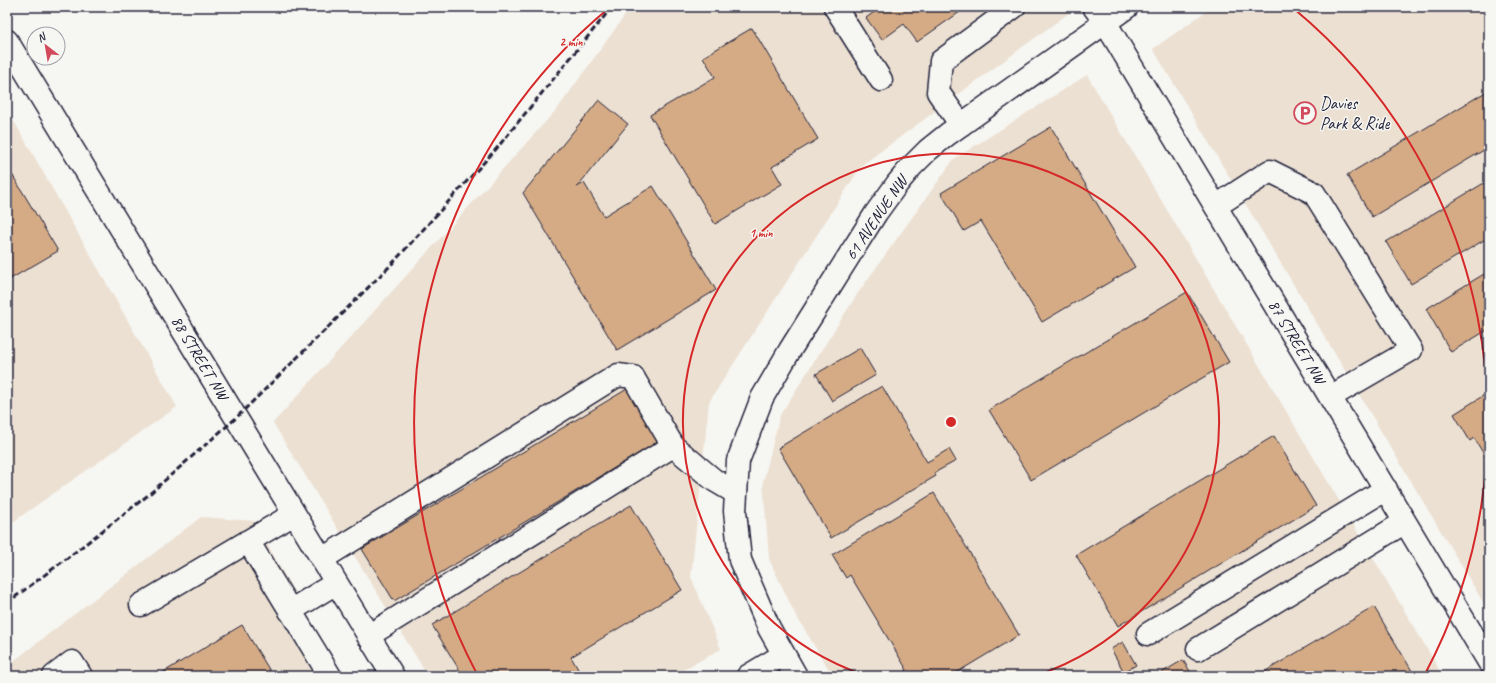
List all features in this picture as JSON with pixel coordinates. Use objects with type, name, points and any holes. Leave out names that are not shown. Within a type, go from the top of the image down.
[{"type":"street","points":[[835,7],[881,80]]},
{"type":"street","points":[[961,125],[938,92],[941,61],[1014,7]]},
{"type":"street","name":"61 AVENUE NW","points":[[796,676],[769,628],[740,560],[735,502],[738,461],[762,398],[790,350],[896,184],[928,150],[1100,15],[1127,7]]},
{"type":"street","name":"87 STREET NW","points":[[1100,15],[1489,662]]},
{"type":"street","name":"88 STREET NW","points":[[9,47],[393,676]]},
{"type":"street","points":[[1216,206],[1270,171],[1314,193],[1411,350],[1330,397]]},
{"type":"street","points":[[322,559],[618,375],[633,377],[673,446],[714,480],[735,502]]},
{"type":"street","points":[[368,636],[673,446]]},
{"type":"street","points":[[1148,634],[1386,489]]},
{"type":"street","points":[[141,606],[294,514]]},
{"type":"street","points":[[1198,649],[1405,522]]},
{"type":"street","points":[[248,541],[330,676]]},
{"type":"street","points":[[290,611],[336,583]]},
{"type":"street","points":[[748,676],[783,655]]},
{"type":"street","points":[[54,676],[72,662],[81,676]]},
{"type":"street","points":[[1480,676],[1489,671]]},
{"type":"shaded area","points":[[631,7],[1077,7],[862,165],[709,402],[691,577],[721,649],[672,676],[428,676],[273,423],[558,108]]},
{"type":"shaded area","points":[[1212,7],[1489,7],[1489,612],[1153,49]]},
{"type":"shaded area","points":[[1087,75],[1443,676],[833,676],[795,614],[769,559],[763,482],[780,415],[858,293],[954,159]]},
{"type":"shaded area","points":[[7,109],[177,407],[7,526]]},
{"type":"shaded area","points":[[201,517],[254,521],[342,676],[7,676],[7,666]]},
{"type":"building","points":[[881,7],[967,7],[917,42],[904,24],[882,40],[866,18]]},
{"type":"building","points":[[752,28],[818,139],[772,167],[782,184],[715,224],[650,115],[715,77],[703,57]]},
{"type":"building","points":[[1489,90],[1489,147],[1372,217],[1347,175]]},
{"type":"building","points":[[599,100],[628,124],[577,187],[584,183],[604,216],[653,186],[716,290],[617,350],[523,193]]},
{"type":"building","points":[[1051,127],[1135,267],[1042,322],[981,221],[964,231],[941,193]]},
{"type":"building","points":[[7,166],[58,251],[7,281]]},
{"type":"building","points":[[1489,180],[1489,237],[1411,284],[1386,242]]},
{"type":"building","points":[[1489,271],[1489,329],[1451,352],[1426,309]]},
{"type":"building","points":[[1187,292],[1229,362],[1031,480],[989,410]]},
{"type":"building","points":[[860,348],[876,375],[832,401],[816,374]]},
{"type":"building","points":[[882,386],[927,462],[949,449],[956,461],[934,473],[936,476],[831,538],[778,448]]},
{"type":"building","points":[[627,389],[659,441],[394,601],[362,549]]},
{"type":"building","points":[[1489,392],[1488,461],[1474,438],[1470,441],[1454,414]]},
{"type":"building","points":[[1274,436],[1316,506],[1118,626],[1076,555]]},
{"type":"building","points":[[934,493],[1019,635],[951,676],[905,676],[903,673],[907,670],[850,575],[846,578],[832,555]]},
{"type":"building","points":[[631,505],[682,590],[571,657],[582,676],[463,676],[432,625]]},
{"type":"building","points":[[1374,607],[1415,676],[1266,676],[1264,672]]},
{"type":"building","points":[[242,625],[273,676],[157,676]]},
{"type":"building","points":[[1123,642],[1136,665],[1124,672],[1111,649]]},
{"type":"building","points":[[1183,660],[1193,676],[1156,676]]},
{"type":"railway","points":[[7,603],[147,496],[236,418],[391,265],[497,148],[612,7]]},
{"type":"place","name":"Davies Park & Ride","points":[[1305,113]]}]
